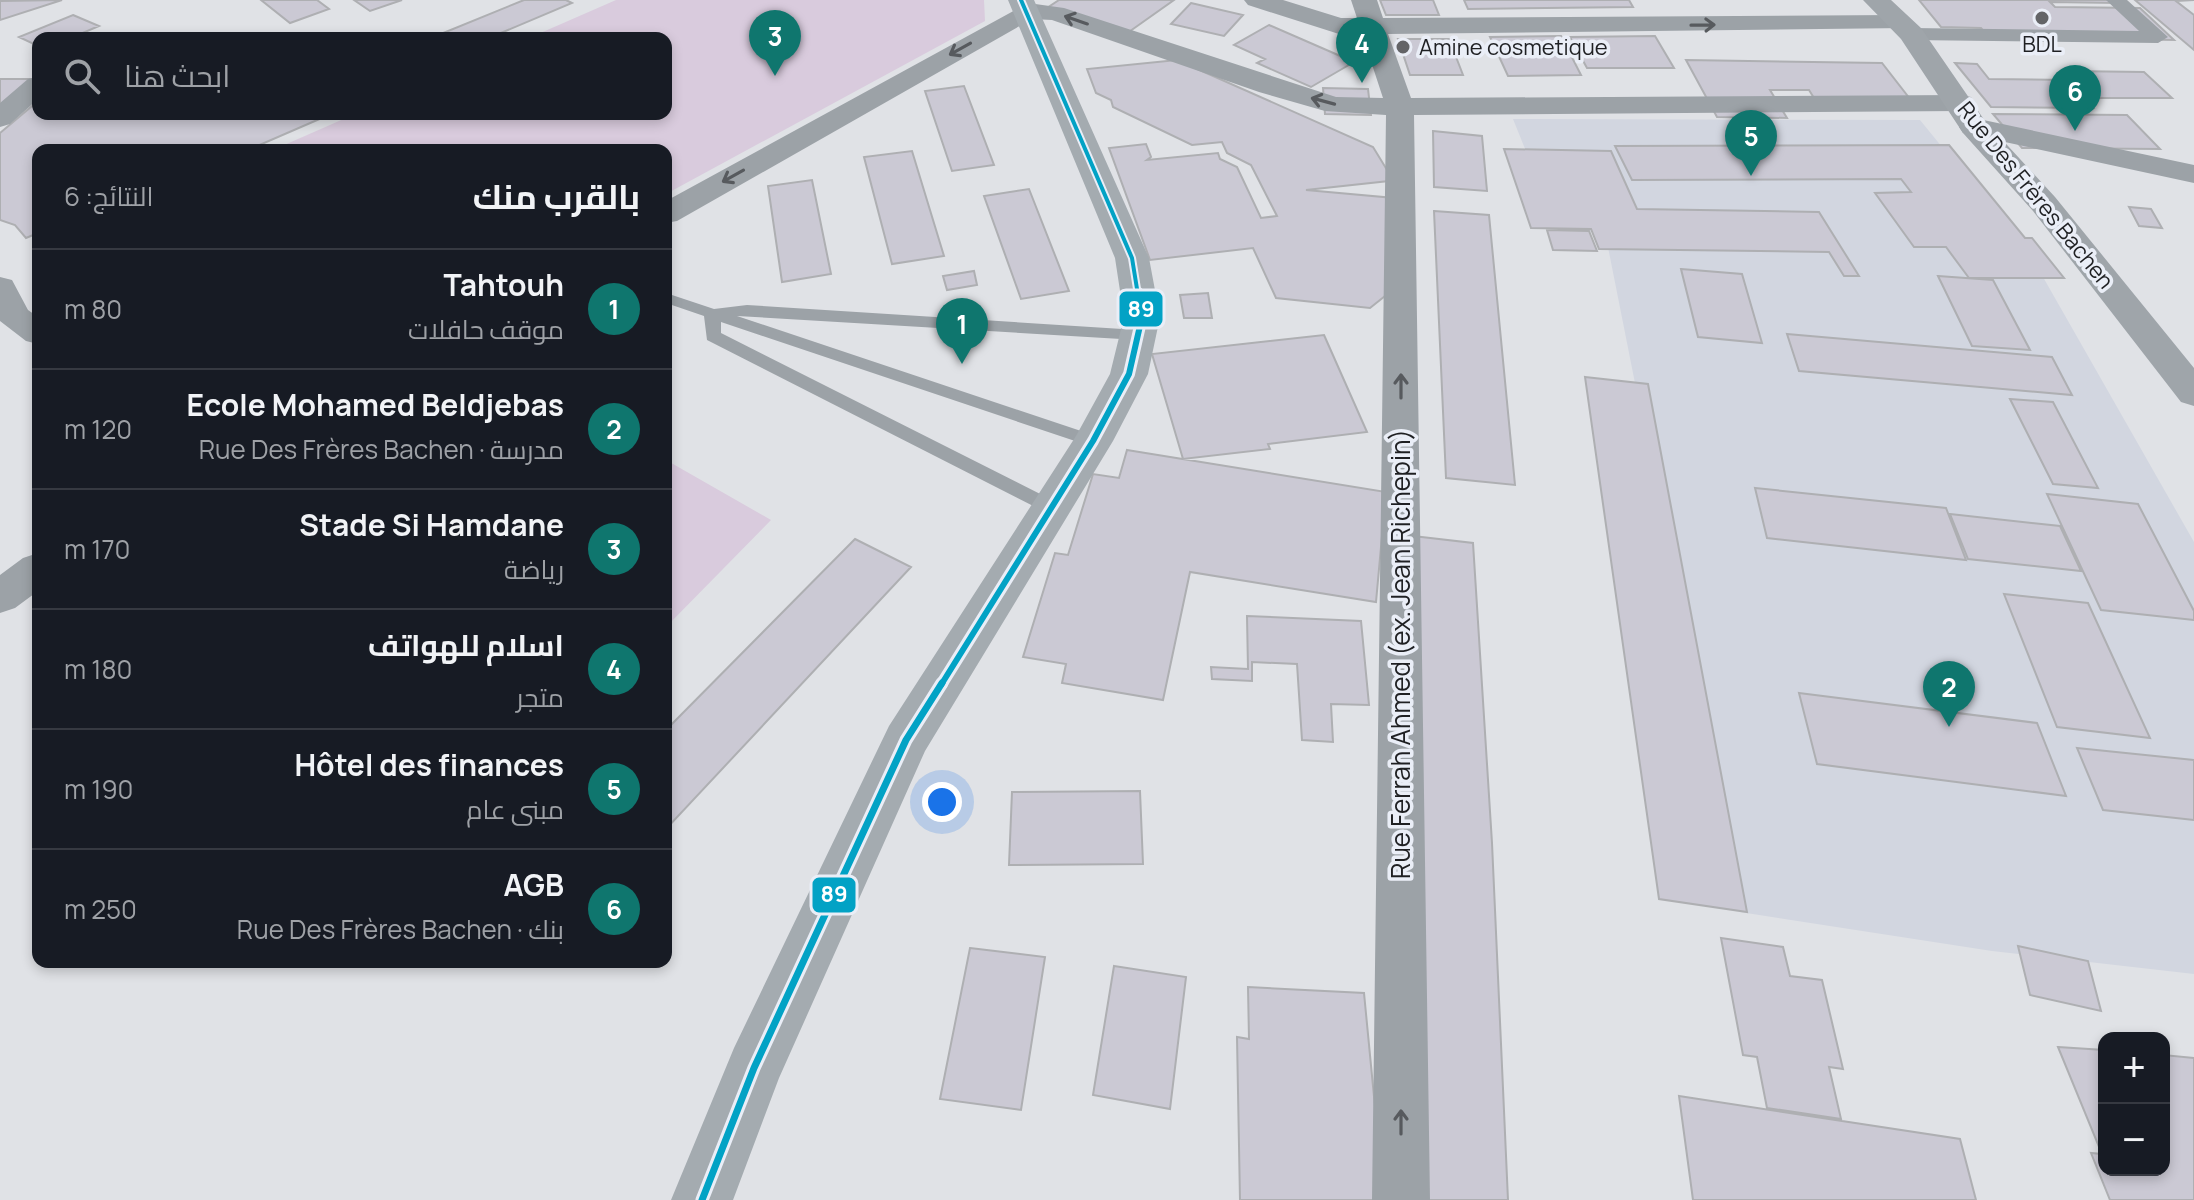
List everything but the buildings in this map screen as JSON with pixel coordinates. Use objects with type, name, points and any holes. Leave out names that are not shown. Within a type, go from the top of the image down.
[{"type":"main road","name":"Rue Des Frères Bachen","points":[[1876,0],[1904,28],[1968,115],[2044,204],[2194,393]]},
{"type":"main road","points":[[702,1200],[754,1068],[906,740],[1093,441],[1129,374],[1142,317],[1132,258],[1025,5]]},
{"type":"street","points":[[1257,0],[1339,26],[1904,28],[2158,37],[2116,0]]},
{"type":"street","name":"Rue Ferrah Ahmed (ex. Jean Richepin)","points":[[1364,0],[1400,107],[1401,1200]]},
{"type":"street","points":[[1445,0],[1457,27]]},
{"type":"street","points":[[1644,0],[1661,25]]},
{"type":"street","points":[[672,211],[1025,5],[1335,105],[1968,115],[2194,174]]},
{"type":"street","points":[[0,118],[32,90]]},
{"type":"street","points":[[0,287],[14,316],[32,329]]},
{"type":"street","points":[[0,597],[32,573]]},
{"type":"lane","points":[[672,300],[1093,441]]},
{"type":"lane","points":[[712,314],[747,310],[1138,335]]},
{"type":"lane","points":[[712,314],[713,336],[1051,508]]},
{"type":"shaded area","points":[[616,0],[984,0],[985,21],[672,191],[672,144],[287,144],[341,120],[672,120],[672,32],[543,32]]},
{"type":"shaded area","points":[[1513,119],[1920,120],[2031,256],[2194,542],[2194,974],[1992,951],[1740,912],[1605,232],[1558,231]]},
{"type":"shaded area","points":[[672,463],[771,520],[672,621]]},
{"type":"transit line","name":"89","points":[[702,1200],[754,1068],[906,740],[1093,441],[1129,374],[1142,317],[1132,258],[1021,0]]},
{"type":"place","name":"BDL","points":[[2042,18]]},
{"type":"place","name":"Amine cosmetique","points":[[1403,47]]},
{"type":"place","name":"Stade Si Hamdane","points":[[775,76]]},
{"type":"place","name":"اسلام للهواتف","points":[[1362,83]]},
{"type":"place","name":"AGB","points":[[2075,131]]},
{"type":"place","name":"Hôtel des finances","points":[[1751,176]]},
{"type":"place","name":"Tahtouh","points":[[962,364]]},
{"type":"place","name":"Ecole Mohamed Beldjebas","points":[[1949,727]]}]
